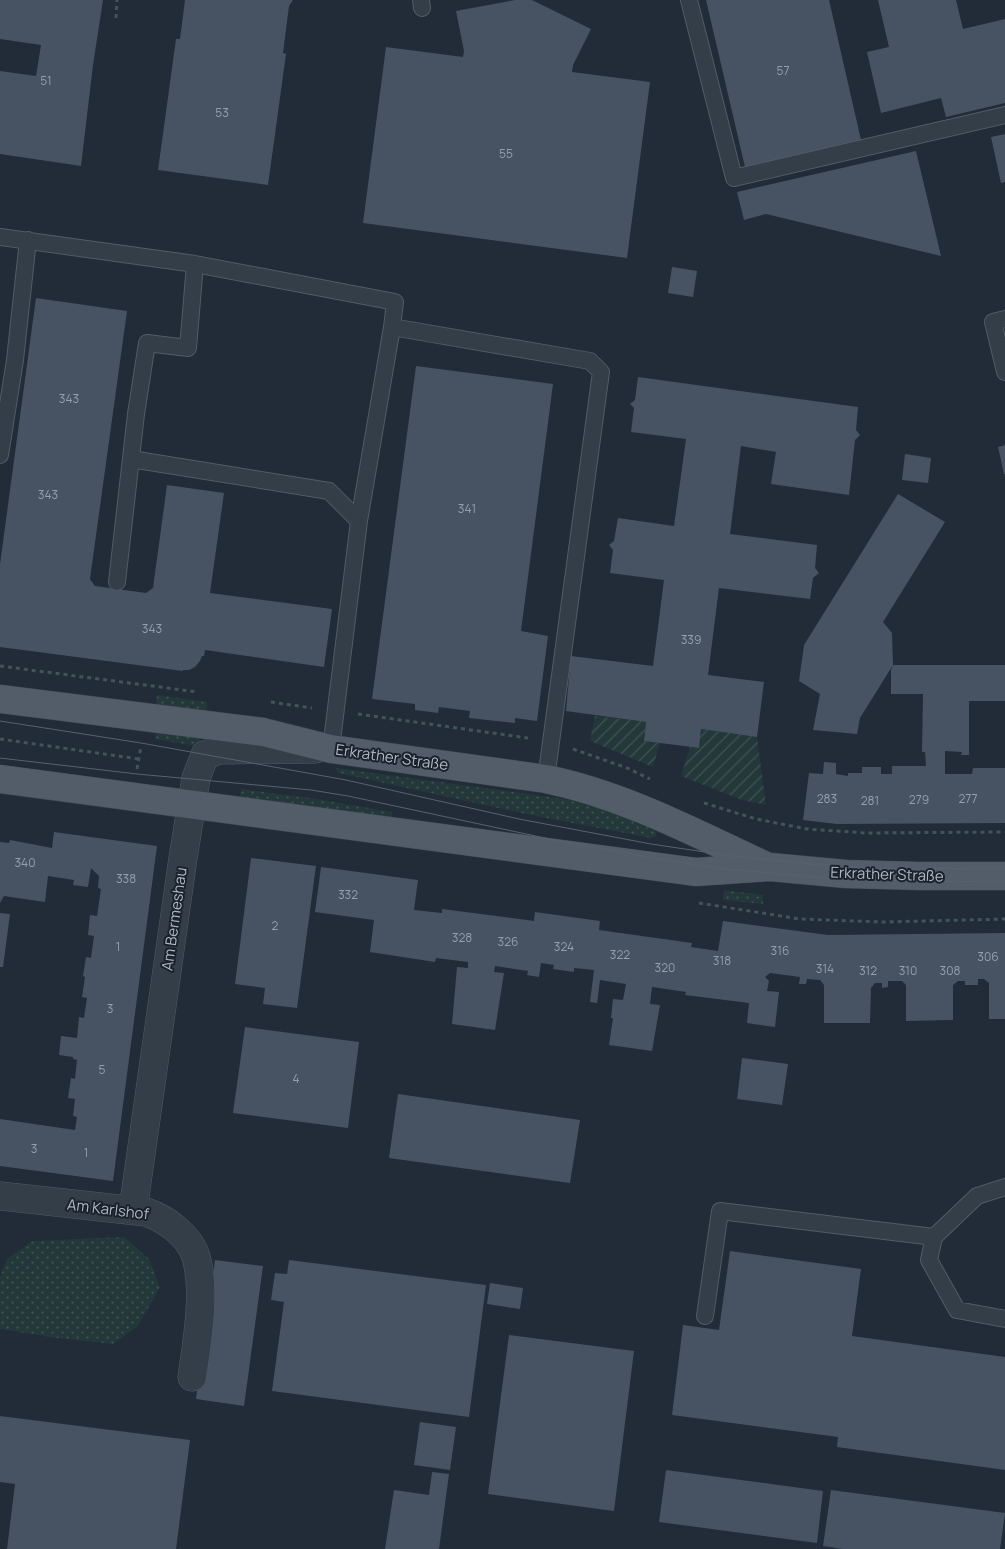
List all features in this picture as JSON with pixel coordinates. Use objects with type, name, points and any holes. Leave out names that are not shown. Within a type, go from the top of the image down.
[{"type":"main road","name":"Erkrather Straße","points":[[0,699],[264,732],[331,748],[570,784],[628,803],[770,867]]},
{"type":"main road","name":"Erkrather Straße","points":[[0,779],[696,872],[770,867],[846,874],[1005,876]]},
{"type":"street","name":"Am Bermeshau","points":[[134,1210],[182,858],[196,778],[205,755],[219,750],[331,748]]},
{"type":"street","name":"Am Karlshof","points":[[0,1196],[134,1210],[159,1216],[176,1229],[190,1245],[196,1256],[200,1278],[201,1307],[192,1378]]},
{"type":"lane","points":[[689,0],[734,178],[1005,115]]},
{"type":"lane","points":[[0,237],[195,264],[395,302],[359,521],[331,748]]},
{"type":"lane","points":[[0,455],[15,360],[28,240]]},
{"type":"lane","points":[[117,582],[147,342],[188,348],[195,264]]},
{"type":"lane","points":[[1005,319],[993,322],[1005,372]]},
{"type":"lane","points":[[392,327],[590,362],[601,372],[546,779]]},
{"type":"lane","points":[[131,459],[330,491],[359,521]]},
{"type":"lane","points":[[1005,1187],[977,1196],[934,1237],[929,1260],[957,1310],[1005,1319]]},
{"type":"lane","points":[[705,1316],[720,1211],[934,1237]]},
{"type":"path","points":[[116,18],[117,0]]},
{"type":"path","points":[[0,739],[139,759]]},
{"type":"path","points":[[138,767],[140,750]]},
{"type":"green space","points":[[157,695],[207,702],[206,712],[156,705]]},
{"type":"green space","points":[[595,716],[646,722],[644,741],[660,743],[653,767],[590,741]]},
{"type":"green space","points":[[701,729],[757,737],[766,805],[742,800],[681,776],[690,747],[699,748]]},
{"type":"green space","points":[[156,732],[200,738],[202,742],[195,746],[155,739]]},
{"type":"green space","points":[[336,768],[565,799],[621,815],[653,830],[656,832],[656,836],[651,838],[531,815],[338,773]]},
{"type":"green space","points":[[241,789],[317,799],[392,812],[391,818],[240,797]]},
{"type":"green space","points":[[724,890],[763,895],[763,904],[723,900]]},
{"type":"green space","points":[[124,1237],[149,1259],[160,1287],[138,1326],[113,1344],[0,1329],[0,1277],[7,1259],[32,1241]]},
{"type":"building","points":[[0,0],[103,0],[81,166],[0,154],[0,71],[36,76],[41,45],[0,39]]},
{"type":"building","points":[[185,0],[293,0],[289,6],[283,53],[286,54],[268,185],[158,170],[176,39],[180,39]]},
{"type":"building","points":[[515,0],[532,0],[591,29],[573,65],[572,72],[650,82],[627,258],[363,223],[386,47],[463,57],[464,51],[456,11]]},
{"type":"building","points":[[706,0],[829,0],[861,140],[745,167]]},
{"type":"building","points":[[878,0],[956,0],[963,29],[1005,19],[1005,103],[946,117],[941,98],[881,113],[867,52],[889,47]]},
{"type":"building","points":[[1005,134],[1005,182],[1001,183],[991,137]]},
{"type":"building","points":[[916,151],[941,256],[766,214],[744,220],[737,192]]},
{"type":"building","points":[[672,267],[697,271],[693,297],[668,293]]},
{"type":"building","points":[[36,298],[127,311],[90,579],[95,586],[146,593],[153,588],[167,485],[224,493],[210,593],[332,609],[324,667],[205,650],[204,656],[202,656],[195,667],[183,671],[0,647],[0,564]]},
{"type":"building","points":[[416,366],[553,384],[521,631],[548,636],[537,721],[515,718],[515,723],[469,718],[470,711],[439,707],[438,713],[415,710],[415,704],[372,699]]},
{"type":"building","points":[[638,377],[858,407],[856,430],[860,435],[855,440],[849,495],[771,484],[776,452],[741,446],[730,534],[817,545],[815,568],[819,573],[813,578],[810,599],[719,588],[708,675],[764,682],[757,737],[701,729],[699,748],[644,741],[646,722],[566,711],[571,656],[653,666],[664,580],[610,573],[613,550],[609,545],[614,541],[618,518],[674,526],[686,439],[631,432],[634,408],[630,404],[635,400]]},
{"type":"building","points":[[1005,445],[1005,474],[1004,474],[998,447]]},
{"type":"building","points":[[905,454],[931,458],[928,483],[902,480]]},
{"type":"building","points":[[898,494],[945,522],[883,622],[892,633],[893,665],[860,718],[857,734],[813,730],[820,694],[799,681],[804,645]]},
{"type":"building","points":[[893,665],[1005,665],[1005,701],[969,701],[969,755],[961,755],[962,752],[945,751],[945,774],[972,774],[973,768],[1005,768],[1005,823],[837,824],[803,820],[809,773],[823,774],[824,762],[836,763],[836,774],[848,776],[848,773],[862,773],[862,767],[881,767],[881,774],[892,774],[892,766],[926,766],[925,752],[922,752],[923,694],[891,694],[891,670]]},
{"type":"building","points":[[54,832],[157,846],[113,1181],[0,1166],[0,1119],[75,1130],[77,1117],[73,1116],[75,1099],[68,1098],[71,1078],[75,1079],[77,1060],[73,1059],[73,1057],[59,1055],[61,1036],[77,1038],[79,1017],[84,1018],[87,998],[82,997],[85,977],[83,976],[86,957],[91,958],[94,936],[88,935],[90,915],[97,916],[101,889],[98,888],[99,876],[91,868],[88,887],[73,885],[74,880],[48,876],[45,902],[4,896],[0,903],[0,842],[9,843],[10,840],[52,848]]},
{"type":"building","points":[[251,858],[316,866],[297,1008],[263,1004],[265,988],[235,984]]},
{"type":"building","points":[[321,867],[418,880],[414,910],[442,913],[442,909],[534,921],[535,912],[600,921],[599,930],[692,943],[691,947],[718,951],[723,921],[828,935],[1005,933],[1005,1019],[989,1019],[989,983],[984,979],[978,979],[978,985],[965,985],[965,981],[958,981],[953,985],[953,1020],[906,1021],[906,985],[902,981],[888,981],[888,987],[882,988],[882,983],[875,983],[871,988],[870,1023],[824,1023],[824,985],[820,980],[807,979],[806,984],[799,984],[800,977],[770,973],[765,977],[769,981],[767,991],[779,992],[775,1027],[747,1023],[749,1003],[685,995],[686,992],[652,987],[650,1004],[660,1005],[652,1051],[609,1045],[613,1018],[611,1018],[613,999],[623,1000],[626,984],[600,980],[597,1003],[590,1002],[594,970],[574,968],[574,972],[553,969],[554,965],[541,963],[539,977],[527,975],[528,971],[495,966],[494,972],[504,973],[495,1030],[452,1024],[457,967],[468,968],[468,962],[436,958],[435,962],[370,952],[374,920],[315,912]]},
{"type":"building","points":[[0,913],[10,914],[3,967],[0,967]]},
{"type":"building","points":[[245,1027],[359,1042],[348,1128],[233,1113]]},
{"type":"building","points":[[742,1058],[788,1064],[782,1105],[737,1099]]},
{"type":"building","points":[[398,1094],[580,1120],[570,1183],[389,1158]]},
{"type":"building","points":[[730,1251],[861,1269],[852,1336],[1005,1357],[1005,1470],[837,1447],[838,1437],[672,1415],[683,1325],[719,1330]]},
{"type":"building","points":[[215,1260],[263,1266],[244,1406],[196,1399]]},
{"type":"building","points":[[289,1260],[486,1285],[469,1417],[272,1391],[284,1302],[271,1300],[275,1273],[287,1274]]},
{"type":"building","points":[[490,1283],[523,1288],[520,1309],[487,1304]]},
{"type":"building","points":[[509,1335],[634,1351],[614,1511],[488,1494]]},
{"type":"building","points":[[0,1416],[190,1440],[176,1549],[7,1549],[15,1484],[0,1482]]},
{"type":"building","points":[[420,1422],[456,1427],[450,1470],[414,1465]]},
{"type":"building","points":[[666,1470],[823,1491],[817,1543],[659,1522]]},
{"type":"building","points":[[432,1472],[449,1474],[439,1549],[385,1549],[394,1490],[429,1495]]},
{"type":"building","points":[[831,1490],[1005,1513],[1000,1549],[843,1549],[823,1546]]},
{"type":"tram line","points":[[0,721],[141,743],[346,780],[519,819],[651,844],[732,856],[830,866],[899,869],[1005,868]]},
{"type":"tram line","points":[[0,758],[137,774],[311,790],[348,796],[559,841],[724,869],[848,880],[1005,882]]}]
